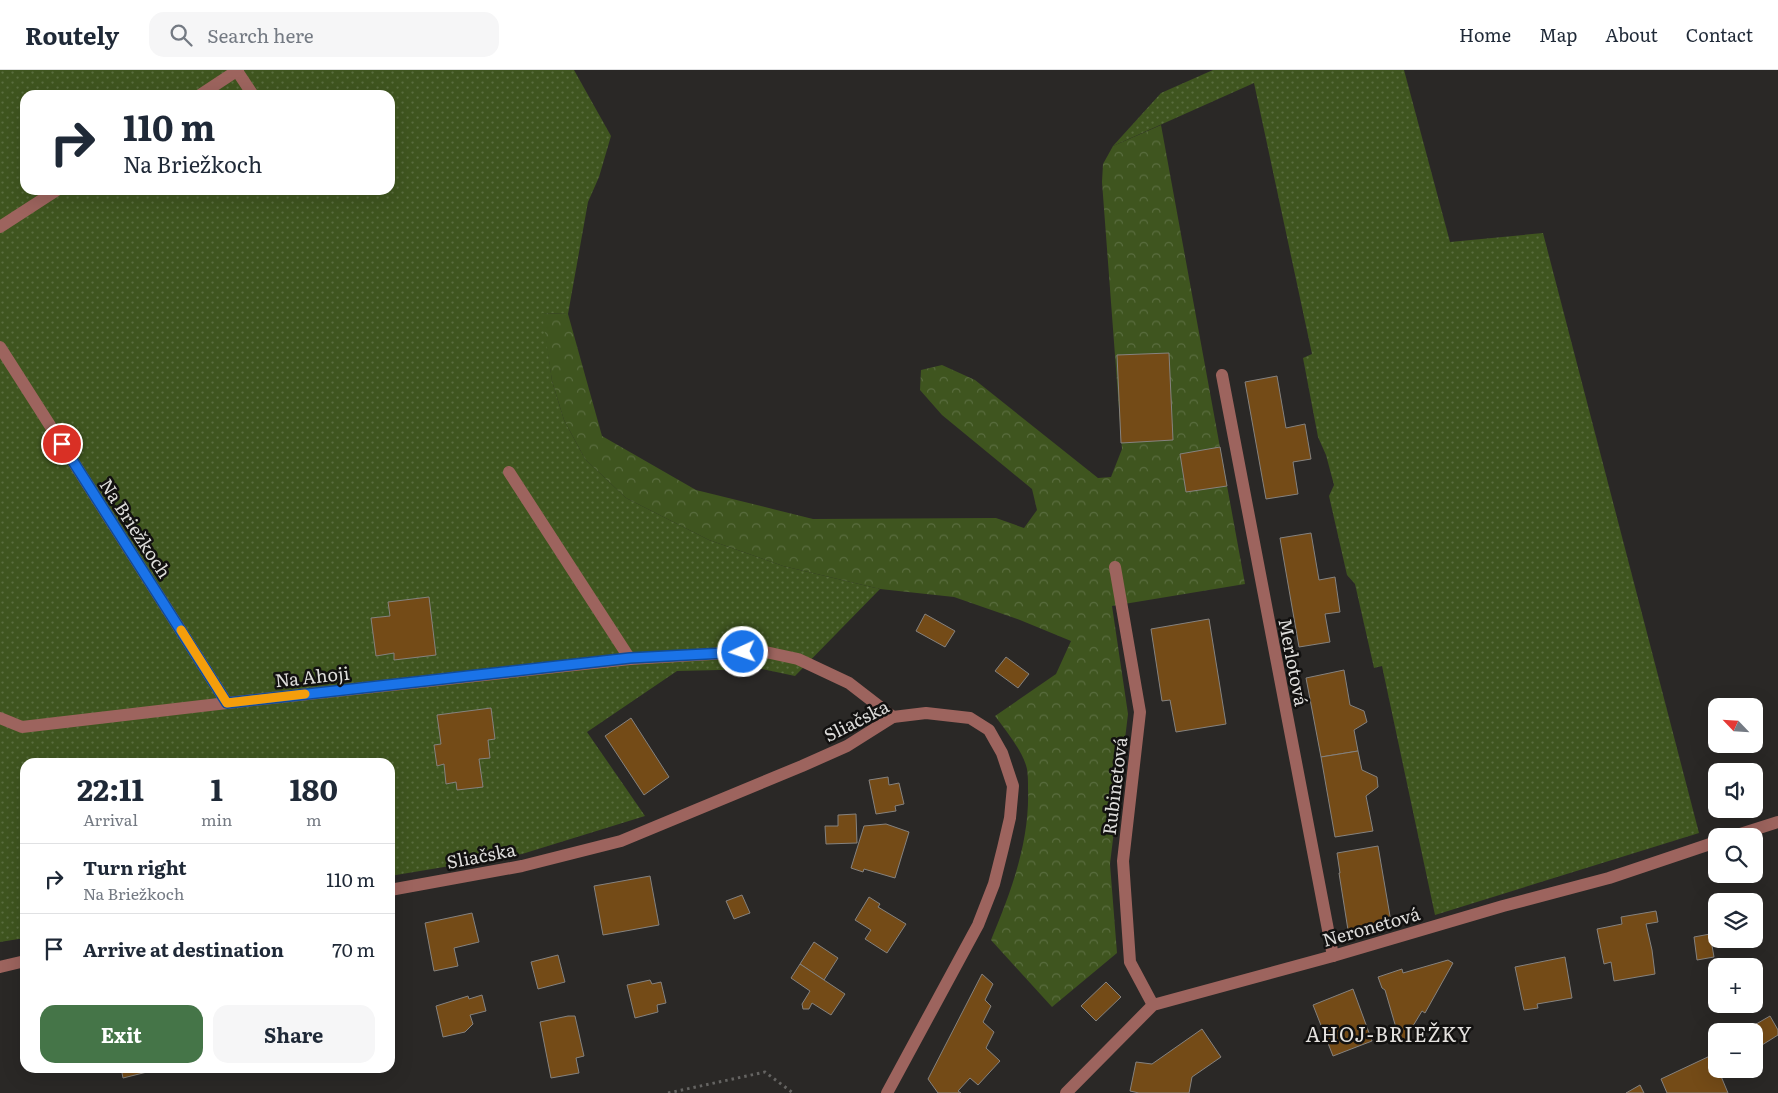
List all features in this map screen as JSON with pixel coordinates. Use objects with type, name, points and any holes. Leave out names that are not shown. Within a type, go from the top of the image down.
[{"type":"street","points":[[207,90],[237,70],[250,90]]},
{"type":"street","points":[[0,227],[48,195]]},
{"type":"street","name":"Na Briežkoch","points":[[0,347],[227,703]]},
{"type":"street","name":"Merlotová","points":[[1222,375],[1333,956]]},
{"type":"street","points":[[509,472],[630,658]]},
{"type":"street","name":"Rubinetová","points":[[1115,567],[1140,712],[1123,860],[1130,962],[1154,1005]]},
{"type":"street","name":"Na Ahoji","points":[[0,718],[22,728],[630,658],[762,651],[798,659],[848,683],[893,717]]},
{"type":"street","name":"Sliačska","points":[[395,889],[522,866],[620,842],[847,746],[893,717],[926,713],[970,718],[989,730],[1002,752],[1013,786],[1010,818],[994,884],[981,917],[887,1093]]},
{"type":"street","points":[[1759,828],[1778,822]]},
{"type":"street","name":"Neronetová","points":[[1066,1093],[1154,1005],[1333,956],[1502,906],[1610,878],[1708,845]]},
{"type":"street","points":[[0,967],[20,962]]},
{"type":"path","points":[[668,1093],[764,1072],[793,1093]]},
{"type":"green space","points":[[0,70],[574,70],[611,136],[599,177],[588,202],[568,314],[543,313],[552,381],[564,420],[585,459],[626,498],[709,540],[783,566],[880,589],[795,676],[762,669],[677,671],[587,732],[645,816],[522,854],[395,875],[395,758],[20,758],[20,939],[0,942]]},
{"type":"green space","points":[[1213,70],[1404,70],[1450,242],[1543,233],[1699,833],[1435,915],[1382,666],[1374,668],[1355,584],[1347,575],[1329,496],[1334,485],[1326,455],[1318,437],[1303,358],[1312,354],[1254,83],[1113,146],[1161,93]]},
{"type":"green space","points":[[1161,125],[1245,584],[1112,606],[1128,714],[1110,864],[1117,953],[1052,1007],[991,940],[1006,904],[1018,866],[1028,808],[1028,776],[1025,762],[1014,741],[995,716],[1056,674],[1071,641],[1020,620],[954,597],[880,589],[783,566],[709,540],[626,498],[585,459],[564,420],[552,381],[542,313],[568,314],[602,436],[696,490],[813,519],[996,518],[1024,528],[1037,510],[1032,489],[942,415],[920,390],[921,370],[942,365],[975,380],[1098,478],[1111,477],[1122,449],[1102,182],[1103,164],[1113,146]]},
{"type":"building","points":[[1169,353],[1173,440],[1121,443],[1117,355]]},
{"type":"building","points":[[1277,376],[1286,428],[1305,424],[1311,459],[1293,462],[1298,494],[1266,499],[1245,382]]},
{"type":"building","points":[[1220,447],[1227,486],[1186,492],[1180,454]]},
{"type":"building","points":[[1311,533],[1319,580],[1335,577],[1340,612],[1325,614],[1330,642],[1299,647],[1280,538]]},
{"type":"building","points":[[429,597],[436,655],[394,660],[394,653],[376,656],[371,618],[390,616],[388,602]]},
{"type":"building","points":[[925,614],[955,631],[945,647],[916,631]]},
{"type":"building","points":[[1209,619],[1226,724],[1176,732],[1170,700],[1162,701],[1151,629]]},
{"type":"building","points":[[1006,657],[1029,674],[1018,688],[995,671]]},
{"type":"building","points":[[1344,670],[1350,705],[1364,711],[1367,722],[1354,730],[1358,751],[1321,757],[1306,678]]},
{"type":"building","points":[[491,708],[495,739],[488,740],[490,758],[479,759],[483,787],[457,790],[456,782],[446,784],[444,764],[437,766],[434,745],[441,744],[437,715]]},
{"type":"building","points":[[631,718],[669,777],[644,795],[605,736]]},
{"type":"building","points":[[1358,751],[1362,770],[1377,777],[1378,787],[1366,796],[1373,831],[1335,837],[1321,757]]},
{"type":"building","points":[[888,777],[889,785],[899,783],[904,804],[895,806],[896,811],[876,814],[869,780]]},
{"type":"building","points":[[856,814],[857,843],[826,844],[825,826],[838,826],[838,815]]},
{"type":"building","points":[[886,824],[909,832],[895,878],[864,869],[863,872],[851,868],[864,826]]},
{"type":"building","points":[[1378,846],[1391,922],[1348,930],[1337,853]]},
{"type":"building","points":[[650,876],[659,925],[603,935],[594,886]]},
{"type":"building","points":[[742,895],[750,913],[734,919],[726,901]]},
{"type":"building","points":[[869,897],[880,904],[878,907],[906,924],[887,953],[865,939],[871,930],[855,920]]},
{"type":"building","points":[[1656,911],[1658,922],[1646,924],[1655,974],[1614,981],[1611,962],[1604,964],[1597,929],[1622,924],[1621,917]]},
{"type":"building","points":[[472,913],[479,942],[454,948],[458,966],[434,971],[425,923]]},
{"type":"building","points":[[1708,934],[1708,948],[1712,948],[1714,957],[1697,960],[1694,937]]},
{"type":"building","points":[[814,942],[838,958],[824,980],[800,964]]},
{"type":"building","points":[[558,955],[565,982],[538,989],[531,962]]},
{"type":"building","points":[[1565,957],[1572,998],[1537,1004],[1538,1008],[1524,1010],[1515,967]]},
{"type":"building","points":[[1448,960],[1453,963],[1425,1013],[1422,1011],[1404,1041],[1399,1038],[1385,990],[1382,988],[1378,977],[1402,969],[1403,973]]},
{"type":"building","points":[[800,964],[845,994],[831,1015],[812,1003],[809,1009],[803,1009],[802,1004],[810,991],[791,978]]},
{"type":"building","points":[[982,974],[993,984],[985,1000],[991,1006],[983,1022],[994,1032],[986,1048],[1000,1061],[978,1085],[970,1078],[958,1091],[961,1093],[938,1093],[928,1079]]},
{"type":"building","points":[[650,980],[652,984],[661,982],[666,1003],[657,1005],[658,1012],[635,1018],[627,985]]},
{"type":"building","points":[[1106,982],[1121,997],[1096,1021],[1081,1006]]},
{"type":"building","points":[[1353,989],[1372,1041],[1333,1056],[1313,1005]]},
{"type":"building","points":[[482,995],[486,1011],[470,1015],[473,1024],[465,1032],[443,1037],[436,1006],[468,996],[469,999]]},
{"type":"building","points":[[575,1016],[584,1056],[576,1058],[579,1073],[551,1078],[540,1022]]},
{"type":"building","points":[[1770,1016],[1778,1030],[1778,1035],[1763,1044],[1763,1023],[1758,1023]]},
{"type":"building","points":[[1202,1029],[1221,1057],[1192,1077],[1189,1093],[1139,1093],[1130,1091],[1136,1062],[1152,1064]]},
{"type":"building","points":[[1708,1057],[1708,1078],[1722,1078],[1728,1093],[1667,1093],[1661,1079]]},
{"type":"building","points":[[122,1073],[143,1073],[123,1078]]},
{"type":"building","points":[[1640,1085],[1644,1093],[1626,1093]]},
{"type":"slow traffic","points":[[181,630],[227,703],[305,694]]},
{"type":"district","name":"AHOJ-BRIEŽKY","points":[[1389,1033]]},
{"type":"route","points":[[62,444],[227,703],[630,658],[743,652]]}]
